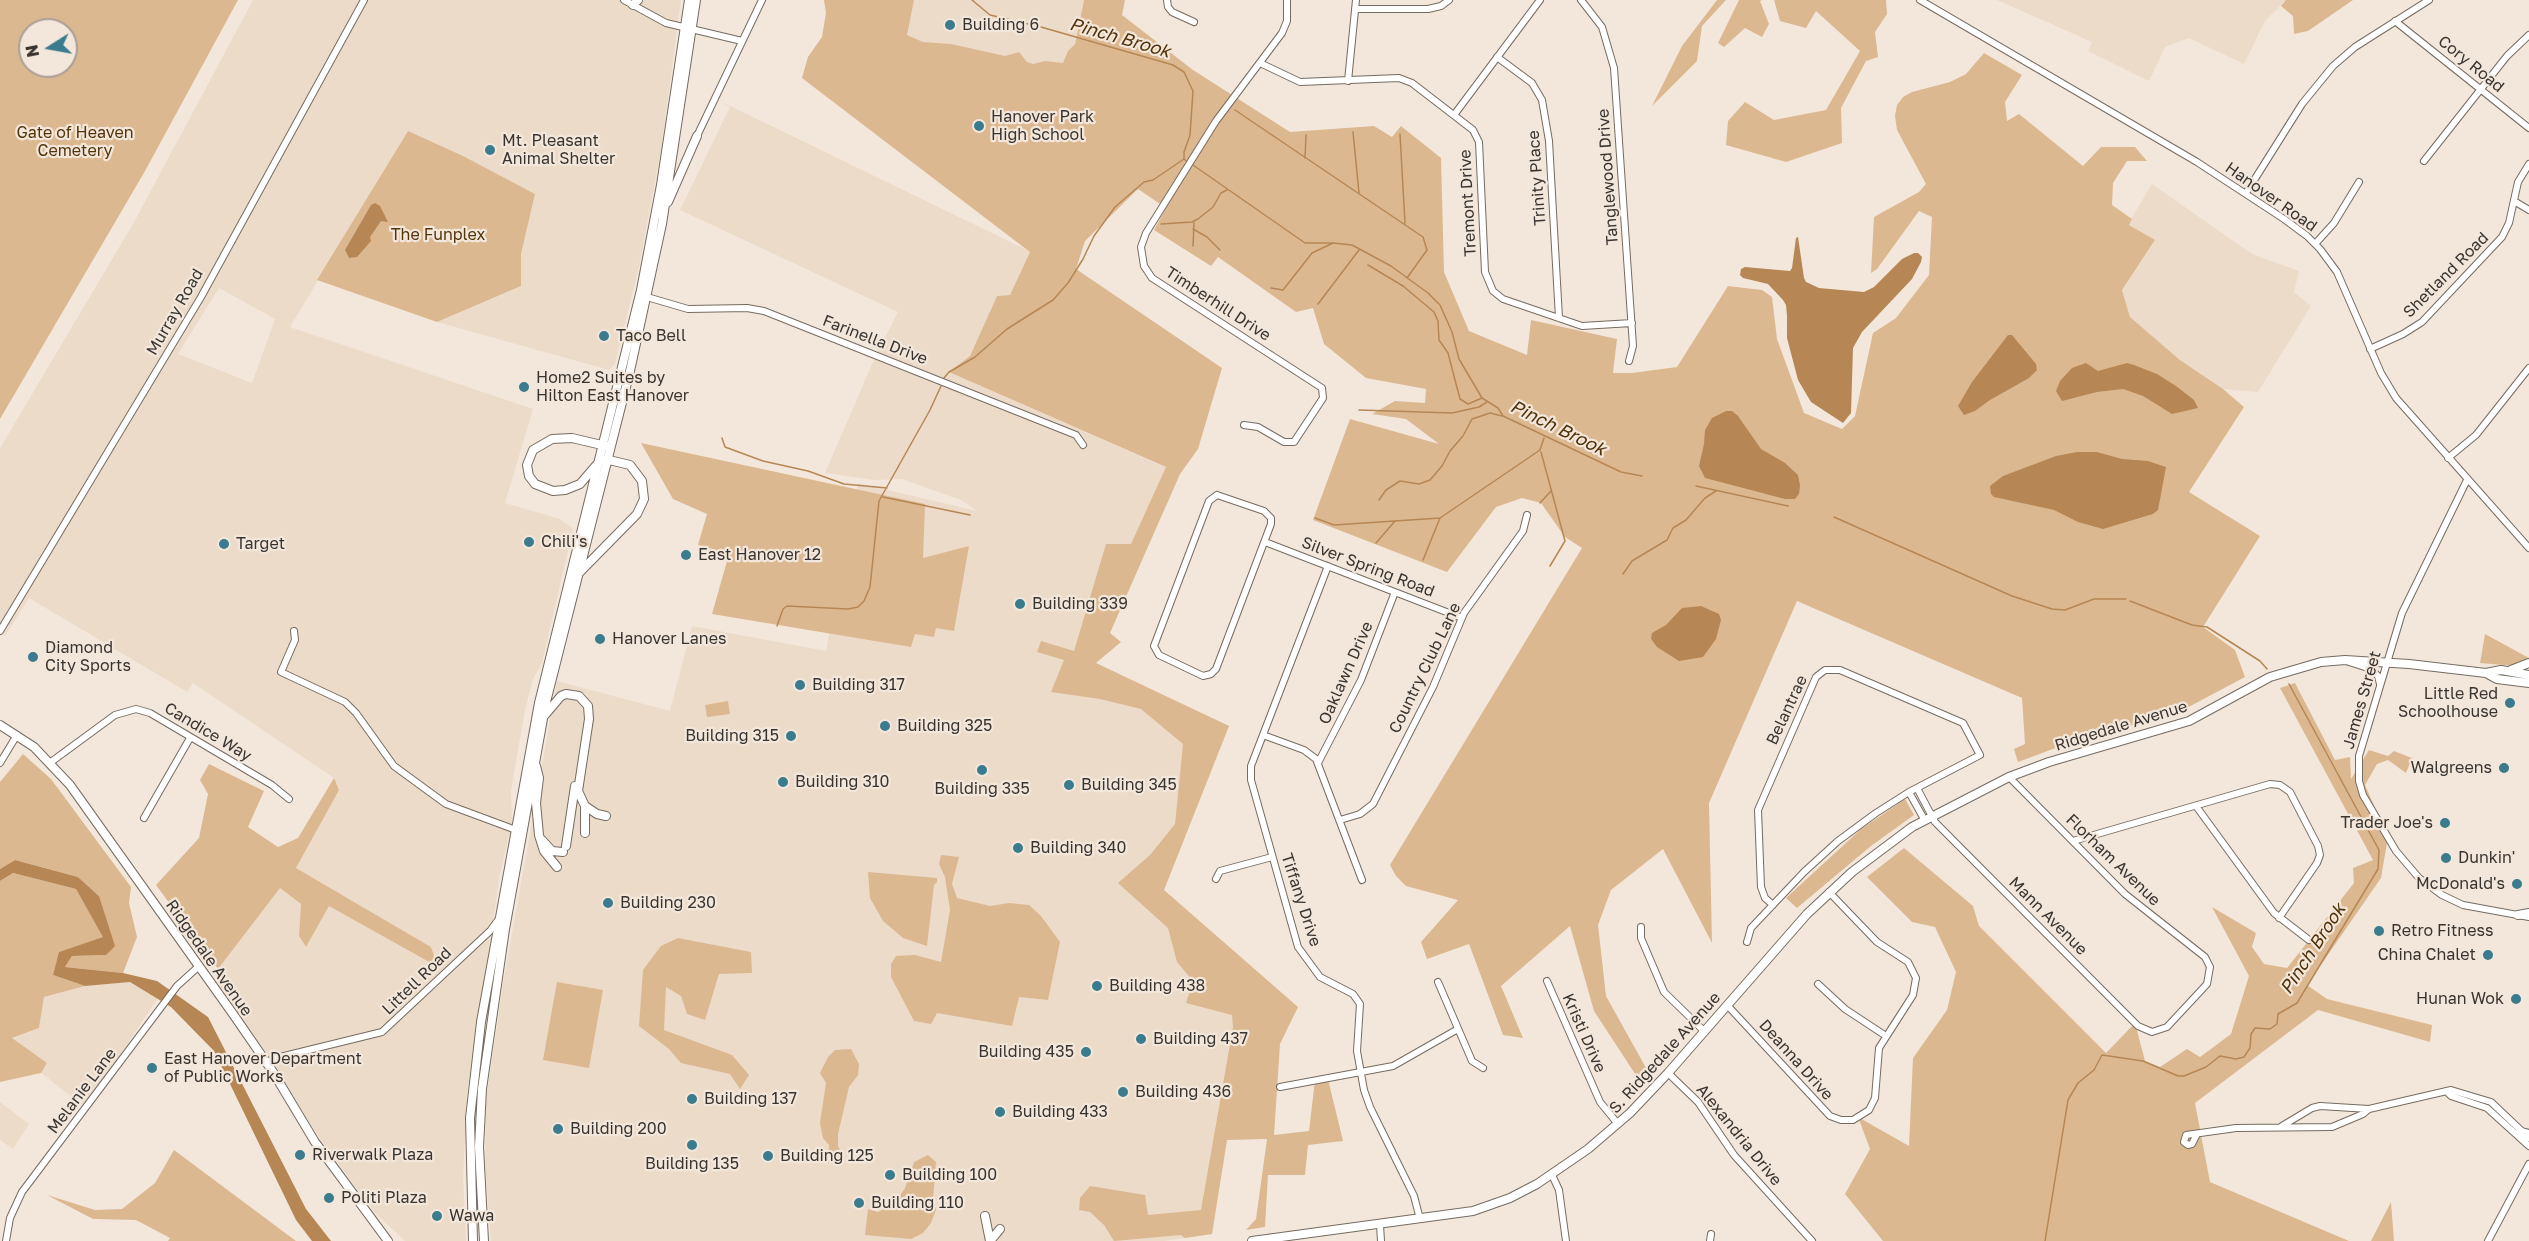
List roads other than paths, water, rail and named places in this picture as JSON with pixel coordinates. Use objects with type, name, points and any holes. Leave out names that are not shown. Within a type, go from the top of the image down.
[{"type":"main road","points":[[607,446],[572,438],[552,439],[533,450],[528,459],[527,470],[531,481],[540,488],[553,491],[565,490],[585,480],[599,462],[607,446],[647,297],[663,215],[688,28],[688,0]]},
{"type":"main road","points":[[484,1241],[479,1147],[482,1089],[505,929],[544,716],[608,459],[607,446],[653,231],[688,28],[696,0]]},
{"type":"main road","points":[[663,215],[697,136]]},
{"type":"main road","points":[[579,574],[637,514],[644,499],[642,481],[636,470],[625,463],[608,459],[599,462]]},
{"type":"main road","points":[[473,1241],[470,1161],[471,1099],[479,1033],[541,694],[599,462]]},
{"type":"main road","name":"Ridgedale Avenue","points":[[2040,765],[2189,721],[2283,672],[2321,662],[2387,662],[2486,673],[2507,671],[2529,675]]},
{"type":"main road","points":[[2507,671],[2529,663]]},
{"type":"main road","name":"Ridgedale Avenue","points":[[2486,673],[2497,679],[2529,683]]},
{"type":"main road","points":[[544,716],[561,696],[566,694],[579,696],[585,701],[589,719],[578,791],[585,806],[585,833]]},
{"type":"main road","name":"Ridgedale Avenue","points":[[0,725],[17,735],[51,762],[70,785],[266,1062],[315,1142],[388,1241]]},
{"type":"main road","points":[[535,761],[539,778],[536,803],[539,835],[544,852],[557,867]]},
{"type":"main road","points":[[539,835],[552,851],[564,849],[576,776],[581,765]]},
{"type":"main road","name":"S. Ridgedale Avenue","points":[[1252,1241],[1462,1213],[1488,1207],[1525,1191],[1552,1174],[1618,1124],[1668,1073],[1778,946],[1829,892],[1895,837],[1928,817],[2009,777],[2040,765]]},
{"type":"main road","points":[[585,806],[597,814],[606,816]]},
{"type":"main road","points":[[2518,915],[2529,913]]},
{"type":"main road","points":[[985,1216],[990,1241]]},
{"type":"main road","name":"Ridgedale Avenue","points":[[378,1225],[395,1241]]},
{"type":"main road","points":[[990,1241],[1000,1228]]},
{"type":"street","name":"Murray Road","points":[[0,631],[201,297],[364,0]]},
{"type":"street","points":[[624,0],[636,3],[661,22],[742,41]]},
{"type":"street","points":[[697,136],[762,0]]},
{"type":"street","points":[[1167,0],[1172,12],[1194,22]]},
{"type":"street","name":"Timberhill Drive","points":[[1244,425],[1258,427],[1284,442],[1294,442],[1323,398],[1323,391],[1320,385],[1152,278],[1147,273],[1141,254],[1143,240],[1216,121],[1285,27],[1288,13],[1287,0]]},
{"type":"street","points":[[1348,81],[1356,0]]},
{"type":"street","points":[[1355,9],[1428,9],[1440,6],[1449,0]]},
{"type":"street","points":[[1454,116],[1540,0]]},
{"type":"street","name":"Tanglewood Drive","points":[[1581,0],[1602,27],[1614,68],[1632,323],[1633,346],[1629,361]]},
{"type":"street","name":"Hanover Road","points":[[1920,0],[2197,162],[2291,224],[2315,244],[2340,279],[2370,349],[2396,398],[2529,548]]},
{"type":"street","points":[[2246,193],[2320,81],[2344,56],[2429,0]]},
{"type":"street","name":"Cory Road","points":[[2395,21],[2529,128]]},
{"type":"street","points":[[2424,161],[2507,56],[2529,35]]},
{"type":"street","name":"Trinity Place","points":[[1497,57],[1532,82],[1542,100],[1550,141],[1559,318]]},
{"type":"street","name":"Tremont Drive","points":[[1260,63],[1300,82],[1393,78],[1406,80],[1473,129],[1481,148],[1485,266],[1489,286],[1503,299],[1589,327],[1632,323]]},
{"type":"street","name":"Shetland Road","points":[[2370,349],[2413,328],[2434,310],[2502,237],[2509,223],[2518,182],[2529,165]]},
{"type":"street","points":[[2315,244],[2334,223],[2359,182]]},
{"type":"street","points":[[2514,201],[2529,210]]},
{"type":"street","name":"Farinella Drive","points":[[647,297],[688,309],[747,308],[764,311],[1076,435],[1083,445]]},
{"type":"street","points":[[2448,458],[2476,435],[2529,368]]},
{"type":"street","name":"James Street","points":[[2467,480],[2402,613],[2358,767],[2361,790],[2372,812],[2405,863],[2429,886],[2463,905],[2529,917]]},
{"type":"street","points":[[1221,495],[1264,511],[1271,522],[1265,542],[1214,672],[1200,675],[1156,653],[1154,643],[1211,498],[1221,495]]},
{"type":"street","name":"Country Club Lane","points":[[1340,820],[1360,814],[1372,804],[1433,687],[1462,618],[1523,531],[1527,515]]},
{"type":"street","name":"Silver Spring Road","points":[[1265,542],[1462,618]]},
{"type":"street","name":"Tiffany Drive","points":[[1328,566],[1251,766],[1251,780],[1302,953],[1320,977],[1353,994],[1358,1000],[1360,1008],[1357,1051],[1370,1107],[1413,1196],[1420,1219]]},
{"type":"street","name":"Oaklawn Drive","points":[[1318,763],[1361,680],[1395,592]]},
{"type":"street","points":[[294,631],[295,640],[281,672],[345,702],[356,713],[394,766],[446,804],[516,830]]},
{"type":"street","points":[[2343,661],[2371,669],[2378,676],[2380,684]]},
{"type":"street","name":"Belantrae","points":[[1748,942],[1751,928],[1773,906],[1838,841],[1909,792],[1980,755],[1965,726],[1960,721],[1840,670],[1831,669],[1821,673],[1813,681],[1758,810],[1761,887],[1765,898],[1773,906]]},
{"type":"street","name":"Candice Way","points":[[51,762],[115,715],[129,710],[150,712],[272,785],[289,799]]},
{"type":"street","points":[[0,763],[17,735]]},
{"type":"street","points":[[1263,735],[1304,750],[1318,763],[1362,880]]},
{"type":"street","points":[[144,818],[190,738]]},
{"type":"street","name":"Florham Avenue","points":[[2009,777],[2140,908],[2201,952],[2208,962],[2210,974],[2205,987],[2167,1027],[2157,1032],[2148,1031]]},
{"type":"street","points":[[2073,842],[2270,784],[2280,785],[2290,792],[2318,846],[2320,855],[2317,863],[2279,918]]},
{"type":"street","points":[[1917,788],[1928,817]]},
{"type":"street","points":[[1909,792],[1928,817]]},
{"type":"street","points":[[2196,806],[2279,918],[2309,940]]},
{"type":"street","name":"Mann Avenue","points":[[1928,817],[2138,1026],[2148,1031]]},
{"type":"street","points":[[1216,879],[1220,872],[1272,857]]},
{"type":"street","name":"Deanna Drive","points":[[1727,1005],[1825,1113],[1841,1120],[1860,1117],[1872,1106],[1875,1098],[1877,1054],[1913,995],[1916,984],[1913,970],[1906,960],[1877,942],[1829,892]]},
{"type":"street","name":"Littell Road","points":[[266,1062],[382,1032],[490,931],[501,913]]},
{"type":"street","points":[[1641,927],[1641,938],[1664,992],[1704,1031]]},
{"type":"street","name":"Melanie Lane","points":[[6,1241],[10,1218],[18,1199],[177,987],[198,967]]},
{"type":"street","name":"Kristi Drive","points":[[1547,981],[1600,1102],[1618,1124]]},
{"type":"street","points":[[1438,982],[1472,1061],[1483,1068]]},
{"type":"street","points":[[1818,984],[1845,1009],[1887,1035]]},
{"type":"street","points":[[1280,1087],[1393,1066],[1406,1061],[1458,1029]]},
{"type":"street","name":"Alexandria Drive","points":[[1668,1073],[1698,1102],[1734,1155],[1812,1241]]},
{"type":"street","points":[[2282,1126],[2312,1108],[2320,1106],[2368,1109],[2454,1090],[2485,1099],[2496,1106],[2526,1135]]},
{"type":"street","points":[[2447,1092],[2451,1096],[2487,1108],[2529,1146]]},
{"type":"street","points":[[2197,1134],[2236,1128],[2332,1127],[2363,1114],[2368,1109]]},
{"type":"street","points":[[2488,1241],[2529,1164]]},
{"type":"street","points":[[1552,1174],[1559,1190],[1566,1241]]},
{"type":"street","points":[[1380,1225],[1381,1241]]},
{"type":"waterway","name":"Pinch Brook","points":[[972,0],[990,15],[1041,27],[1173,65],[1184,72],[1193,91],[1190,135],[1184,152],[1184,159],[1189,163]]},
{"type":"waterway","points":[[1235,110],[1423,237],[1427,250],[1407,278]]},
{"type":"waterway","points":[[1353,132],[1359,193]]},
{"type":"waterway","points":[[1400,134],[1405,223]]},
{"type":"waterway","points":[[1305,158],[1306,135]]},
{"type":"waterway","points":[[944,378],[949,372],[975,357],[1007,329],[1053,300],[1068,283],[1094,236],[1115,207],[1144,182],[1153,180],[1184,159]]},
{"type":"waterway","name":"Pinch Brook","points":[[1193,165],[1305,243],[1352,245],[1391,266],[1428,293],[1440,305],[1452,332],[1459,359],[1482,398],[1498,408],[1503,416],[1621,472],[1642,476]]},
{"type":"waterway","points":[[1161,224],[1192,222],[1198,219],[1213,207],[1221,193],[1227,190]]},
{"type":"waterway","points":[[1193,246],[1194,223]]},
{"type":"waterway","points":[[1193,229],[1207,237],[1220,250]]},
{"type":"waterway","points":[[1271,288],[1283,290],[1312,253],[1333,243]]},
{"type":"waterway","points":[[1318,304],[1359,250]]},
{"type":"waterway","points":[[1368,265],[1403,286],[1434,312],[1438,321],[1439,340],[1448,353],[1460,399],[1468,404],[1482,398]]},
{"type":"waterway","points":[[777,626],[783,609],[787,606],[848,609],[858,607],[864,601],[870,587],[879,501],[941,386]]},
{"type":"waterway","points":[[1359,410],[1452,413],[1479,407],[1487,402]]},
{"type":"waterway","points":[[1379,500],[1386,490],[1400,481],[1419,484],[1430,480],[1463,436],[1472,419],[1490,413],[1502,416]]},
{"type":"waterway","points":[[722,438],[725,447],[763,461],[808,471],[844,484],[887,488]]},
{"type":"waterway","points":[[1315,518],[1334,525],[1440,518],[1540,450],[1544,438]]},
{"type":"waterway","points":[[1541,452],[1565,541],[1550,566]]},
{"type":"waterway","name":"Pinch Brook","points":[[1696,486],[1788,506]]},
{"type":"waterway","points":[[1540,503],[1551,491]]},
{"type":"waterway","points":[[1623,574],[1632,561],[1667,540],[1673,528],[1686,520],[1705,498],[1716,491]]},
{"type":"waterway","points":[[883,497],[970,515]]},
{"type":"waterway","name":"Pinch Brook","points":[[1834,517],[2012,596],[2052,609],[2065,610],[2094,599],[2126,599]]},
{"type":"waterway","points":[[1423,560],[1440,518]]},
{"type":"waterway","points":[[1376,543],[1395,521]]},
{"type":"waterway","name":"Pinch Brook","points":[[2130,601],[2192,625],[2207,627],[2260,661],[2267,669]]},
{"type":"waterway","name":"Pinch Brook","points":[[2045,1241],[2068,1100],[2078,1083],[2094,1070],[2102,1055],[2143,1061],[2178,1076],[2184,1076],[2206,1067],[2220,1056],[2236,1059],[2244,1057],[2250,1048],[2251,1034],[2255,1028],[2270,1029],[2277,1024],[2278,1014],[2297,1003],[2378,869],[2379,850],[2289,684]]},
{"type":"place","name":"Building 6","points":[[950,25]]},
{"type":"place","name":"Hanover Park High School","points":[[979,126]]},
{"type":"place","name":"Mt. Pleasant Animal Shelter","points":[[490,150]]},
{"type":"place","name":"Taco Bell","points":[[604,336]]},
{"type":"place","name":"Home2 Suites by Hilton East Hanover","points":[[524,387]]},
{"type":"place","name":"Chili's","points":[[529,542]]},
{"type":"place","name":"Target","points":[[224,544]]},
{"type":"place","name":"East Hanover 12","points":[[686,555]]},
{"type":"place","name":"Building 339","points":[[1020,604]]},
{"type":"place","name":"Hanover Lanes","points":[[600,639]]},
{"type":"place","name":"Diamond City Sports","points":[[33,657]]},
{"type":"place","name":"Building 317","points":[[800,685]]},
{"type":"place","name":"Little Red Schoolhouse","points":[[2510,703]]},
{"type":"place","name":"Building 325","points":[[885,726]]},
{"type":"place","name":"Building 315","points":[[791,736]]},
{"type":"place","name":"Walgreens","points":[[2504,768]]},
{"type":"place","name":"Building 335","points":[[982,770]]},
{"type":"place","name":"Building 310","points":[[783,782]]},
{"type":"place","name":"Building 345","points":[[1069,785]]},
{"type":"place","name":"Trader Joe's","points":[[2445,823]]},
{"type":"place","name":"Building 340","points":[[1018,848]]},
{"type":"place","name":"Dunkin'","points":[[2446,858]]},
{"type":"place","name":"McDonald's","points":[[2517,884]]},
{"type":"place","name":"Building 230","points":[[608,903]]},
{"type":"place","name":"Retro Fitness","points":[[2379,931]]},
{"type":"place","name":"China Chalet","points":[[2488,955]]},
{"type":"place","name":"Building 438","points":[[1097,986]]},
{"type":"place","name":"Hunan Wok","points":[[2516,999]]},
{"type":"place","name":"Building 437","points":[[1141,1039]]},
{"type":"place","name":"Building 435","points":[[1086,1052]]},
{"type":"place","name":"East Hanover Department of Public Works","points":[[152,1068]]},
{"type":"place","name":"Building 436","points":[[1123,1092]]},
{"type":"place","name":"Building 137","points":[[692,1099]]},
{"type":"place","name":"Building 433","points":[[1000,1112]]},
{"type":"place","name":"Building 200","points":[[558,1129]]},
{"type":"place","name":"Building 135","points":[[692,1145]]},
{"type":"place","name":"Riverwalk Plaza","points":[[300,1155]]},
{"type":"place","name":"Building 125","points":[[768,1156]]},
{"type":"place","name":"Building 100","points":[[890,1175]]},
{"type":"place","name":"Politi Plaza","points":[[329,1198]]},
{"type":"place","name":"Building 110","points":[[859,1203]]},
{"type":"place","name":"Wawa","points":[[437,1216]]},
{"type":"park label","name":"Gate of Heaven Cemetery","points":[[75,142]]},
{"type":"park label","name":"The Funplex","points":[[438,235]]}]
